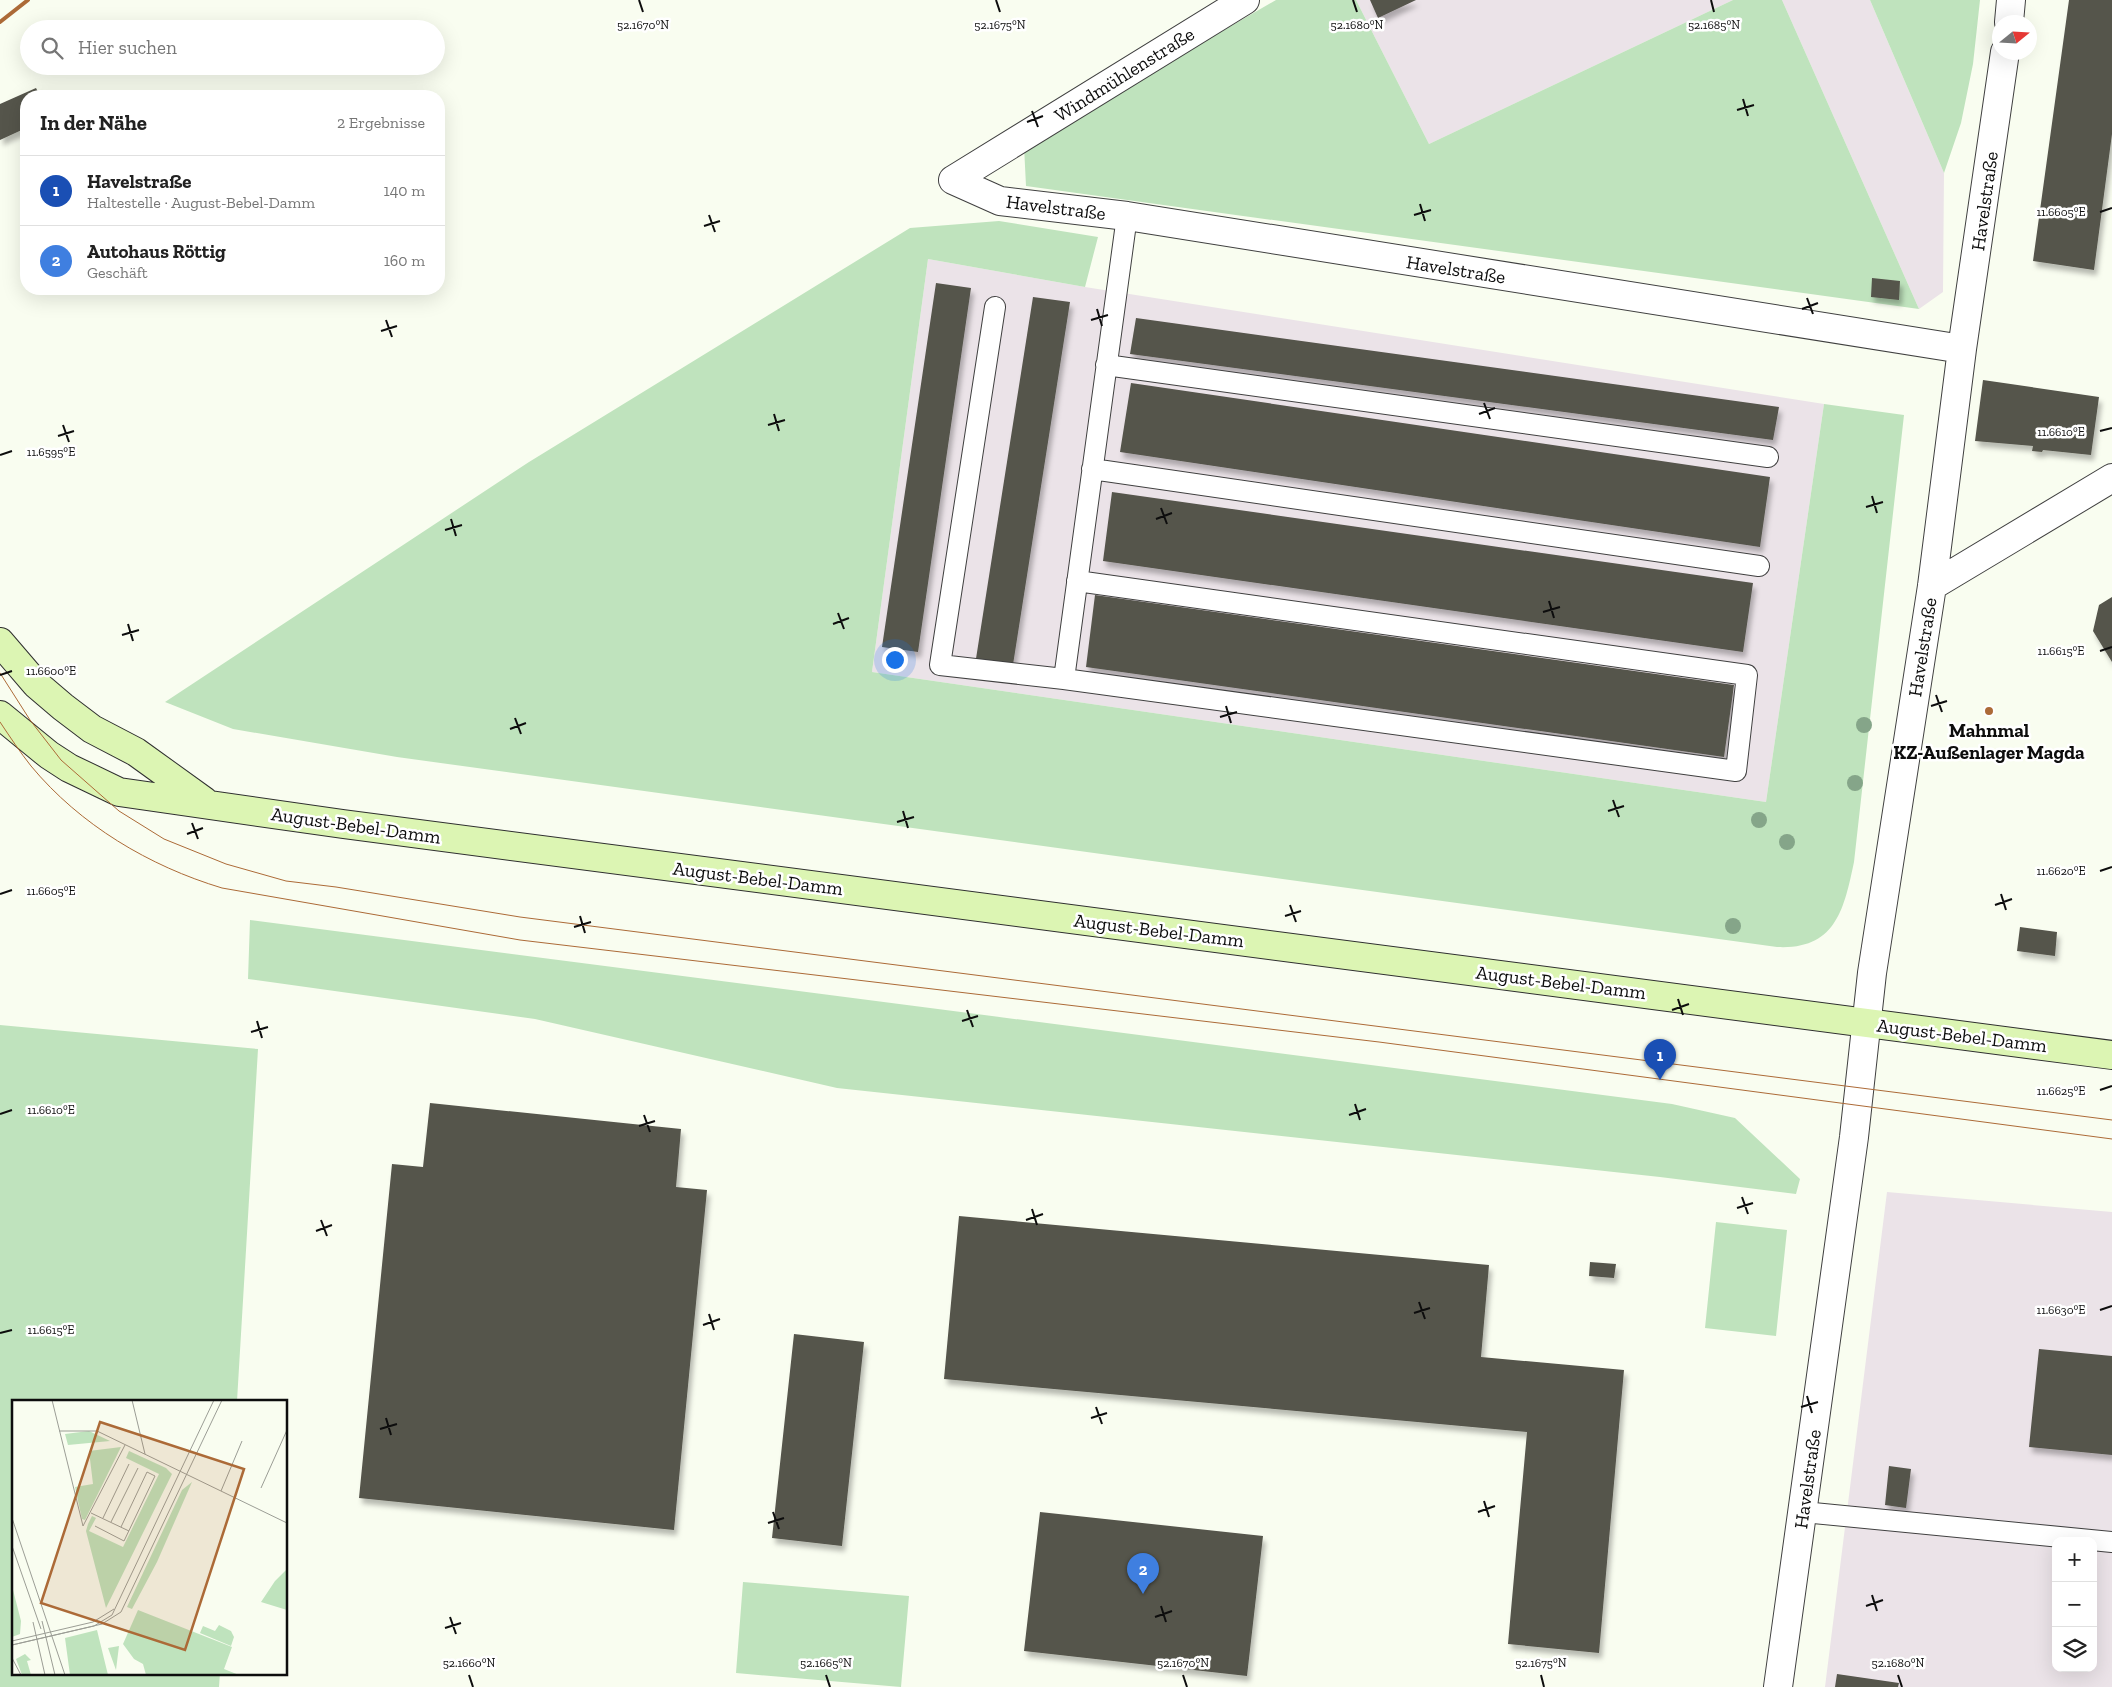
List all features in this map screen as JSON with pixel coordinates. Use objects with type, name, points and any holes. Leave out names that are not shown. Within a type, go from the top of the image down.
[{"type":"main road","name":"August-Bebel-Damm","points":[[0,642],[36,684],[92,729],[136,752],[207,803]]},
{"type":"main road","name":"August-Bebel-Damm","points":[[0,715],[49,755],[69,768],[119,792],[362,826],[2112,1054]]},
{"type":"street","name":"Windmühlenstraße","points":[[953,180],[1244,0]]},
{"type":"street","points":[[2009,15],[2011,0]]},
{"type":"street","name":"Havelstraße","points":[[1778,1687],[1847,1184],[1878,935],[1932,586],[1962,350],[2004,60]]},
{"type":"street","name":"Havelstraße","points":[[953,180],[1000,201],[1127,216],[1962,350]]},
{"type":"street","points":[[1932,586],[2112,478]]},
{"type":"lane","points":[[1064,679],[1127,216]]},
{"type":"lane","points":[[995,307],[940,665],[1064,679],[1736,771],[1747,674],[1077,581]]},
{"type":"lane","points":[[1106,365],[1768,457]]},
{"type":"lane","points":[[1092,470],[1759,566]]},
{"type":"lane","points":[[1803,1512],[2112,1542]]},
{"type":"shaded area","points":[[1356,0],[1733,0],[1429,144]]},
{"type":"shaded area","points":[[1782,0],[1870,0],[1944,173],[1943,292],[1919,309]]},
{"type":"shaded area","points":[[928,259],[1085,287],[1824,404],[1766,802],[872,672]]},
{"type":"shaded area","points":[[1887,1192],[2112,1212],[2112,1687],[1825,1687]]},
{"type":"green space","points":[[1276,0],[1356,0],[1429,144],[1733,0],[1782,0],[1919,309],[1026,186],[1024,146]]},
{"type":"green space","points":[[1870,0],[1980,0],[1973,64],[1961,123],[1944,173]]},
{"type":"green space","points":[[999,221],[1098,237],[1085,287],[928,259],[872,672],[1766,802],[1824,404],[1904,415],[1854,862],[1841,910],[1825,934],[1813,942],[1797,946],[1777,947],[397,757],[233,729],[165,702],[529,462],[910,228]]},
{"type":"green space","points":[[250,920],[1672,1104],[1735,1118],[1800,1179],[1796,1194],[1660,1177],[837,1088],[535,1019],[248,979]]},
{"type":"green space","points":[[0,1025],[258,1049],[237,1400],[12,1400],[12,1674],[220,1674],[219,1687],[0,1687]]},
{"type":"green space","points":[[1716,1222],[1787,1230],[1776,1336],[1705,1328]]},
{"type":"green space","points":[[743,1582],[909,1596],[901,1687],[736,1673]]},
{"type":"building","points":[[1370,0],[1416,0],[1378,18]]},
{"type":"building","points":[[2069,0],[2112,0],[2112,134],[2094,270],[2033,261]]},
{"type":"building","points":[[20,95],[20,131],[0,140],[0,104]]},
{"type":"building","points":[[1872,278],[1900,281],[1899,300],[1871,297]]},
{"type":"building","points":[[936,283],[971,288],[918,652],[882,647]]},
{"type":"building","points":[[1033,297],[1070,302],[1012,671],[975,665]]},
{"type":"building","points":[[1136,318],[1779,407],[1773,440],[1130,354]]},
{"type":"building","points":[[1983,380],[2099,397],[2091,455],[2043,450],[2042,452],[2032,451],[2033,446],[1975,441]]},
{"type":"building","points":[[1131,383],[1770,477],[1760,547],[1120,452]]},
{"type":"building","points":[[1112,492],[1753,583],[1743,652],[1103,561]]},
{"type":"building","points":[[1095,595],[1734,685],[1724,757],[1086,667]]},
{"type":"building","points":[[2112,597],[2112,662],[2093,631],[2099,605]]},
{"type":"building","points":[[2020,927],[2057,932],[2055,956],[2017,951]]},
{"type":"building","points":[[430,1103],[681,1129],[676,1187],[707,1190],[674,1530],[359,1498],[392,1164],[423,1167]]},
{"type":"building","points":[[959,1216],[1489,1265],[1481,1357],[1624,1370],[1599,1653],[1508,1644],[1527,1432],[944,1379]]},
{"type":"building","points":[[1590,1262],[1616,1264],[1614,1278],[1589,1276]]},
{"type":"building","points":[[794,1334],[864,1342],[842,1546],[772,1538]]},
{"type":"building","points":[[2039,1349],[2112,1356],[2112,1455],[2029,1447]]},
{"type":"building","points":[[1889,1466],[1911,1469],[1906,1508],[1885,1505]]},
{"type":"building","points":[[1040,1512],[1263,1536],[1247,1676],[1024,1651]]},
{"type":"building","points":[[1837,1674],[1899,1683],[1898,1687],[1835,1687]]},
{"type":"tram line","points":[[0,673],[30,720],[61,760],[119,811],[164,839],[226,864],[286,881],[336,887],[520,917],[2112,1120]]},
{"type":"tram line","points":[[0,722],[27,761],[50,787],[94,825],[142,855],[168,868],[222,888],[520,940],[1379,1042],[2112,1139]]},
{"type":"railway","points":[[0,22],[28,0]]},
{"type":"place","name":"Mahnmal KZ-Außenlager Magda","points":[[1989,711]]},
{"type":"place","name":"Havelstraße","points":[[1660,1080]]},
{"type":"place","name":"Autohaus Röttig","points":[[1143,1594]]}]
